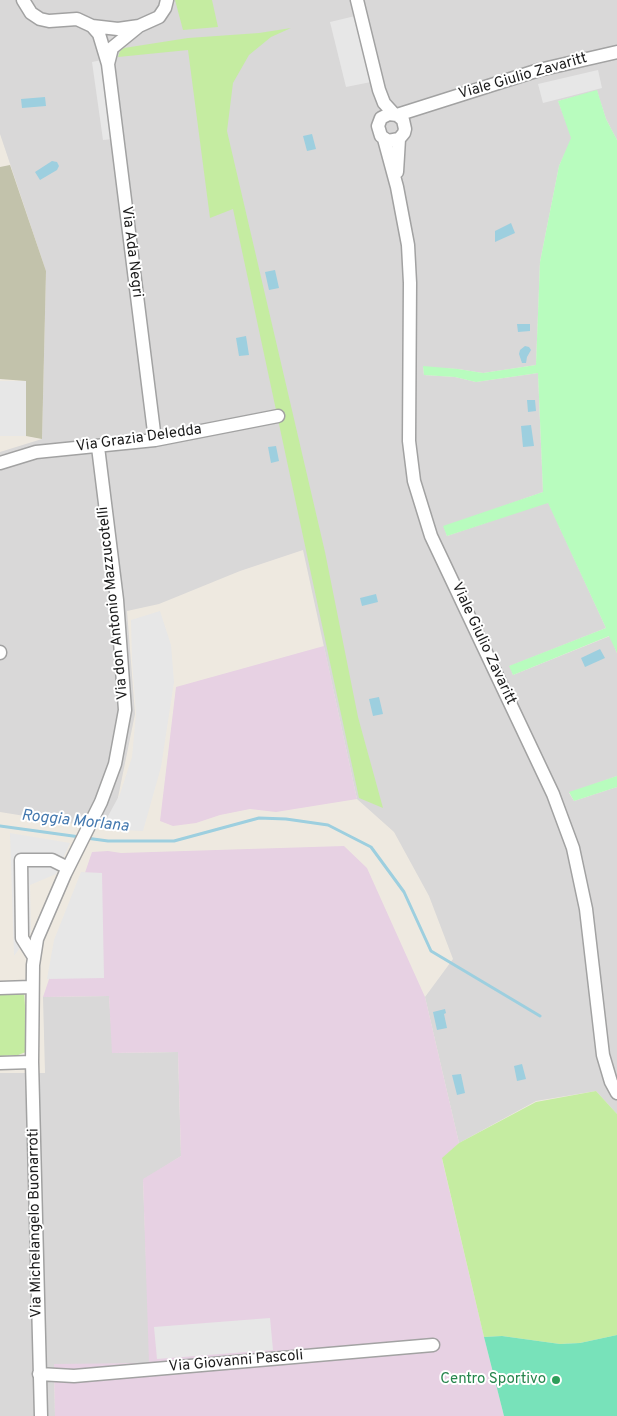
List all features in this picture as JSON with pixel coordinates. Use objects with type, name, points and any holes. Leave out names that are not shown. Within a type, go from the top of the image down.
[{"type":"street","points":[[23,0],[30,13],[40,19],[49,21],[77,19],[92,26],[118,29],[139,26]]},
{"type":"street","points":[[108,64],[112,48],[139,26],[159,17],[165,8],[167,0]]},
{"type":"street","points":[[357,0],[378,90],[384,103],[395,115],[403,120],[402,134],[392,141],[384,139]]},
{"type":"street","name":"Via Ada Negri","points":[[92,26],[99,34],[108,64],[155,440]]},
{"type":"street","name":"Viale Giulio Zavaritt","points":[[617,52],[539,70],[395,115],[385,116],[379,122],[378,130],[384,139],[397,187],[408,245],[410,283],[409,441],[414,481],[431,536],[553,794],[573,848],[586,909],[603,1055],[611,1082],[617,1093]]},
{"type":"street","points":[[378,90],[379,122]]},
{"type":"street","name":"Viale Giulio Zavaritt","points":[[397,187],[398,145],[402,134],[431,104]]},
{"type":"street","name":"Via Grazia Deledda","points":[[0,463],[36,452],[155,440],[278,416]]},
{"type":"street","name":"Via don Antonio Mazzucotelli","points":[[32,1062],[31,987],[37,939],[68,868],[101,802],[115,764],[125,710],[117,600],[98,447]]},
{"type":"street","points":[[34,957],[22,938],[21,860],[52,860],[68,868]]},
{"type":"street","points":[[0,988],[31,987]]},
{"type":"street","points":[[0,1063],[32,1062]]},
{"type":"street","name":"Via Michelangelo Buonarroti","points":[[32,1062],[41,1416]]},
{"type":"street","name":"Via Giovanni Pascoli","points":[[39,1374],[74,1376],[433,1345]]},
{"type":"shaded area","points":[[0,0],[617,0],[617,140],[606,119],[597,91],[558,101],[572,138],[559,166],[540,262],[536,365],[483,373],[423,367],[424,375],[455,377],[476,382],[538,373],[543,492],[444,527],[447,536],[548,502],[606,628],[510,666],[513,675],[610,636],[617,653],[617,776],[569,793],[574,801],[617,787],[617,1114],[596,1091],[536,1101],[459,1143],[425,997],[453,959],[429,896],[394,832],[357,799],[303,550],[240,571],[159,604],[127,611],[135,714],[113,822],[81,825],[0,812],[0,452],[42,439],[46,271],[0,134]]},
{"type":"shaded area","points":[[355,16],[371,82],[346,87],[330,22]]},
{"type":"shaded area","points":[[102,60],[113,139],[103,140],[92,62]]},
{"type":"shaded area","points":[[598,70],[602,88],[543,103],[538,84]]},
{"type":"shaded area","points":[[10,165],[46,271],[42,439],[26,436],[26,381],[0,379],[0,167]]},
{"type":"shaded area","points":[[0,381],[26,381],[26,436],[0,436]]},
{"type":"shaded area","points":[[160,611],[171,645],[174,682],[161,767],[143,831],[101,829],[120,794],[132,757],[136,714],[131,620]]},
{"type":"shaded area","points":[[324,646],[357,799],[276,812],[250,809],[220,815],[196,823],[173,826],[160,821],[176,687]]},
{"type":"shaded area","points":[[10,833],[70,843],[56,874],[30,885],[31,932],[14,956]]},
{"type":"shaded area","points":[[344,846],[367,868],[425,997],[459,1143],[442,1159],[504,1416],[55,1416],[54,1364],[149,1363],[143,1179],[181,1156],[178,1052],[112,1053],[109,996],[43,997],[92,852],[108,851],[121,853]]},
{"type":"shaded area","points":[[81,872],[102,873],[104,978],[47,979],[54,940]]},
{"type":"shaded area","points":[[109,996],[113,1053],[178,1052],[181,1156],[143,1180],[150,1363],[54,1365],[55,1416],[0,1416],[0,1073],[45,1073],[43,997]]},
{"type":"shaded area","points":[[270,1318],[273,1350],[157,1359],[154,1327]]},
{"type":"green space","points":[[175,0],[212,0],[218,27],[183,30]]},
{"type":"green space","points":[[291,28],[271,37],[249,55],[233,83],[227,131],[325,552],[358,717],[383,808],[359,798],[233,209],[210,218],[188,50],[118,57],[120,51],[124,48],[188,38],[259,33]]},
{"type":"green space","points":[[597,90],[606,119],[617,140],[617,653],[609,636],[513,675],[509,666],[606,628],[548,503],[447,536],[443,526],[543,492],[538,373],[476,382],[455,377],[424,375],[423,366],[483,373],[536,365],[540,262],[559,166],[571,138],[558,101]]},
{"type":"green space","points":[[617,776],[617,787],[574,801],[569,792]]},
{"type":"green space","points":[[24,992],[28,1046],[26,1052],[18,1055],[0,1056],[0,993]]},
{"type":"green space","points":[[596,1091],[617,1114],[617,1335],[580,1343],[560,1344],[502,1336],[484,1337],[442,1158],[459,1143],[536,1102]]},
{"type":"green space","name":"Centro Sportivo","points":[[617,1335],[617,1416],[504,1416],[484,1337],[502,1336],[560,1344],[580,1343]]},
{"type":"water","points":[[45,97],[46,106],[22,108],[21,99]]},
{"type":"water","points":[[312,134],[316,149],[307,151],[303,136]]},
{"type":"water","points":[[52,161],[57,162],[59,166],[57,170],[40,180],[35,172]]},
{"type":"water","points":[[511,223],[515,233],[495,242],[495,231]]},
{"type":"water","points":[[275,270],[279,288],[269,290],[265,272]]},
{"type":"water","points":[[517,324],[530,324],[530,331],[518,332]]},
{"type":"water","points":[[246,336],[249,355],[239,356],[236,338]]},
{"type":"water","points":[[525,346],[531,350],[526,363],[522,363],[519,354],[520,350]]},
{"type":"water","points":[[527,400],[535,400],[536,411],[528,412]]},
{"type":"water","points":[[531,425],[534,446],[523,447],[521,426]]},
{"type":"water","points":[[276,446],[279,461],[271,463],[268,447]]},
{"type":"water","points":[[376,594],[378,602],[362,606],[360,598]]},
{"type":"water","points":[[600,649],[605,658],[585,667],[581,658]]},
{"type":"water","points":[[379,697],[383,714],[373,716],[369,699]]},
{"type":"water","points":[[445,1009],[446,1013],[444,1014],[447,1028],[437,1030],[433,1012]]},
{"type":"water","points":[[522,1064],[526,1079],[517,1081],[514,1066]]},
{"type":"water","points":[[461,1074],[465,1093],[457,1095],[452,1075]]},
{"type":"waterway","name":"Roggia Morlana","points":[[86,838],[108,841],[174,841],[259,818],[286,819],[328,825],[371,847],[404,892],[431,951],[540,1016]]},
{"type":"waterway","name":"Roggia Morlana","points":[[0,826],[80,837]]},
{"type":"place","name":"Centro Sportivo","points":[[556,1380]]}]
